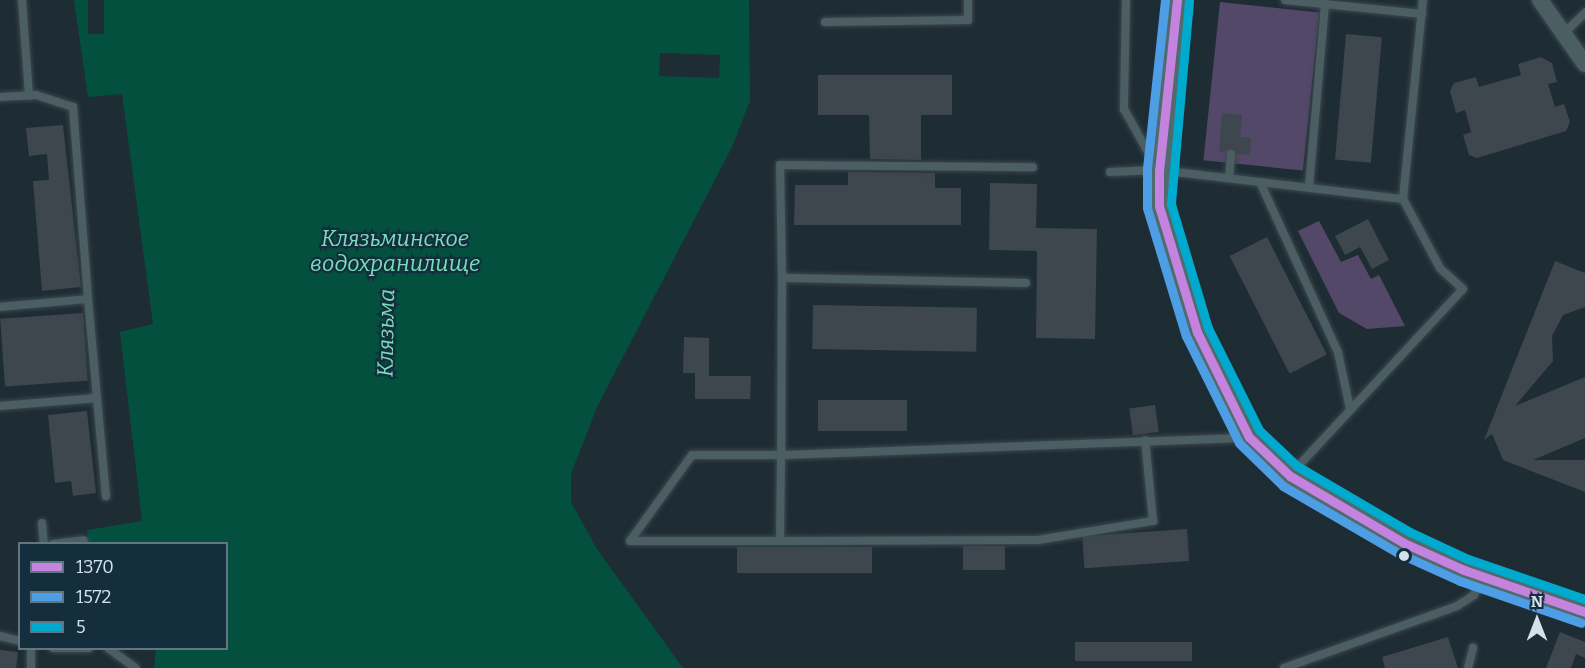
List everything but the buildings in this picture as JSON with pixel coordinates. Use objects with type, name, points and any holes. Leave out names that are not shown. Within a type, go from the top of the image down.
[{"type":"street","points":[[1177,0],[1159,170],[1159,206],[1167,241],[1197,332],[1249,438],[1290,476],[1396,539],[1483,577],[1585,612]]},
{"type":"street","points":[[1540,0],[1562,35],[1585,64]]},
{"type":"lane","points":[[22,0],[29,96]]},
{"type":"lane","points":[[825,22],[968,20],[968,0]]},
{"type":"lane","points":[[1126,0],[1124,109],[1159,170]]},
{"type":"lane","points":[[1285,0],[1422,14]]},
{"type":"lane","points":[[1290,476],[1463,289],[1440,268],[1403,199],[1423,0]]},
{"type":"lane","points":[[1309,187],[1325,4]]},
{"type":"lane","points":[[1562,35],[1585,13]]},
{"type":"lane","points":[[0,97],[29,96],[74,107],[106,496]]},
{"type":"lane","points":[[1229,178],[1231,154]]},
{"type":"lane","points":[[780,541],[782,278],[780,165],[1033,167]]},
{"type":"lane","points":[[1110,172],[1159,170],[1403,199]]},
{"type":"lane","points":[[1260,182],[1338,352],[1350,409]]},
{"type":"lane","points":[[782,278],[1026,283]]},
{"type":"lane","points":[[0,307],[88,299]]},
{"type":"lane","points":[[0,406],[97,398]]},
{"type":"lane","points":[[1145,440],[1153,521],[1038,540],[630,541],[692,455],[781,455],[1145,440],[1249,438]]},
{"type":"lane","points":[[42,523],[44,542]]},
{"type":"lane","points":[[63,542],[84,540]]},
{"type":"lane","points":[[1284,668],[1308,664],[1457,606],[1474,595],[1483,577]]},
{"type":"lane","points":[[0,636],[18,640]]},
{"type":"lane","points":[[1468,668],[1473,648]]},
{"type":"lane","points":[[31,650],[31,668]]},
{"type":"lane","points":[[111,650],[136,668]]},
{"type":"shaded area","points":[[1220,2],[1319,12],[1303,171],[1203,160]]},
{"type":"shaded area","points":[[1319,221],[1341,262],[1358,255],[1371,279],[1379,275],[1405,326],[1367,329],[1339,313],[1298,231]]},
{"type":"water","name":"Клязьминское водохранилище","points":[[74,0],[749,0],[750,101],[732,147],[597,407],[571,474],[571,502],[597,549],[683,668],[154,668],[156,650],[228,650],[228,542],[88,542],[87,530],[142,521],[120,332],[153,324],[122,94],[88,97]]},
{"type":"pier","points":[[88,0],[104,0],[104,34],[88,34]]},
{"type":"pier","points":[[660,53],[720,55],[719,78],[659,76]]},
{"type":"transit line","name":"1572","points":[[1165,0],[1147,169],[1147,208],[1186,336],[1239,443],[1283,486],[1398,553],[1460,581],[1581,623]]},
{"type":"transit line","name":"1370","points":[[1177,0],[1159,170],[1159,206],[1197,332],[1249,437],[1290,476],[1404,543],[1464,570],[1585,612]]},
{"type":"transit line","name":"5","points":[[1189,1],[1171,204],[1208,328],[1259,430],[1297,466],[1410,532],[1468,559],[1585,599]]},
{"type":"water label","name":"Клязьма","points":[[386,333]]}]
